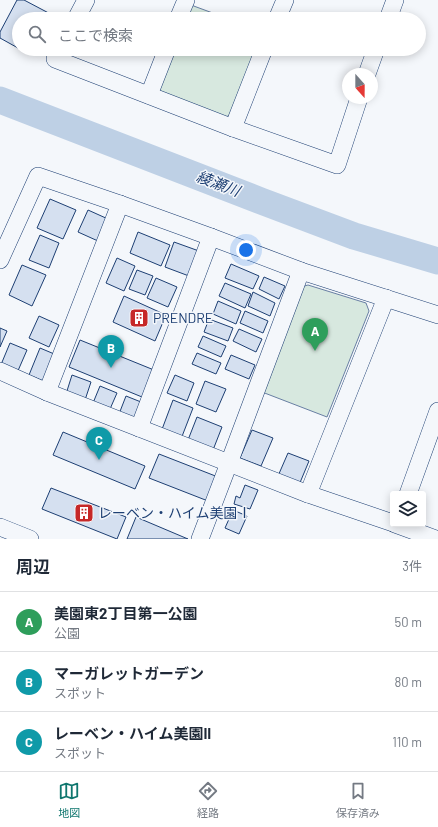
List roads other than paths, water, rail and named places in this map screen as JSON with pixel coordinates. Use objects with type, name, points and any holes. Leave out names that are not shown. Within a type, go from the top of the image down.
[{"type":"street","points":[[80,12],[86,0]]},
{"type":"street","points":[[181,12],[186,0]]},
{"type":"street","points":[[280,12],[285,0]]},
{"type":"street","points":[[391,12],[395,0]]},
{"type":"street","points":[[56,56],[55,58],[233,128],[337,166],[357,104]]},
{"type":"street","points":[[149,95],[164,56]]},
{"type":"street","points":[[233,128],[261,56]]},
{"type":"street","points":[[369,68],[373,56]]},
{"type":"street","points":[[0,260],[38,176],[120,204],[301,271],[438,314]]},
{"type":"street","points":[[47,392],[120,204]]},
{"type":"street","points":[[139,428],[211,237]]},
{"type":"street","points":[[200,539],[301,271]]},
{"type":"street","points":[[308,494],[386,298]]},
{"type":"street","points":[[0,371],[47,392],[308,494],[390,522]]},
{"type":"street","points":[[409,491],[438,411]]},
{"type":"street","points":[[0,527],[30,539]]},
{"type":"street","points":[[403,527],[436,539]]},
{"type":"waterway","name":"綾瀬川","points":[[0,100],[354,236],[438,261]]},
{"type":"place","name":"PRENDRE","points":[[139,318]]},
{"type":"place","name":"美園東2丁目第一公園","points":[[315,351]]},
{"type":"place","name":"マーガレットガーデン","points":[[111,368]]},
{"type":"place","name":"レーベン・ハイム美園II","points":[[99,460]]},
{"type":"place","name":"レーベン・ハイム美園Ⅰ","points":[[84,513]]}]
